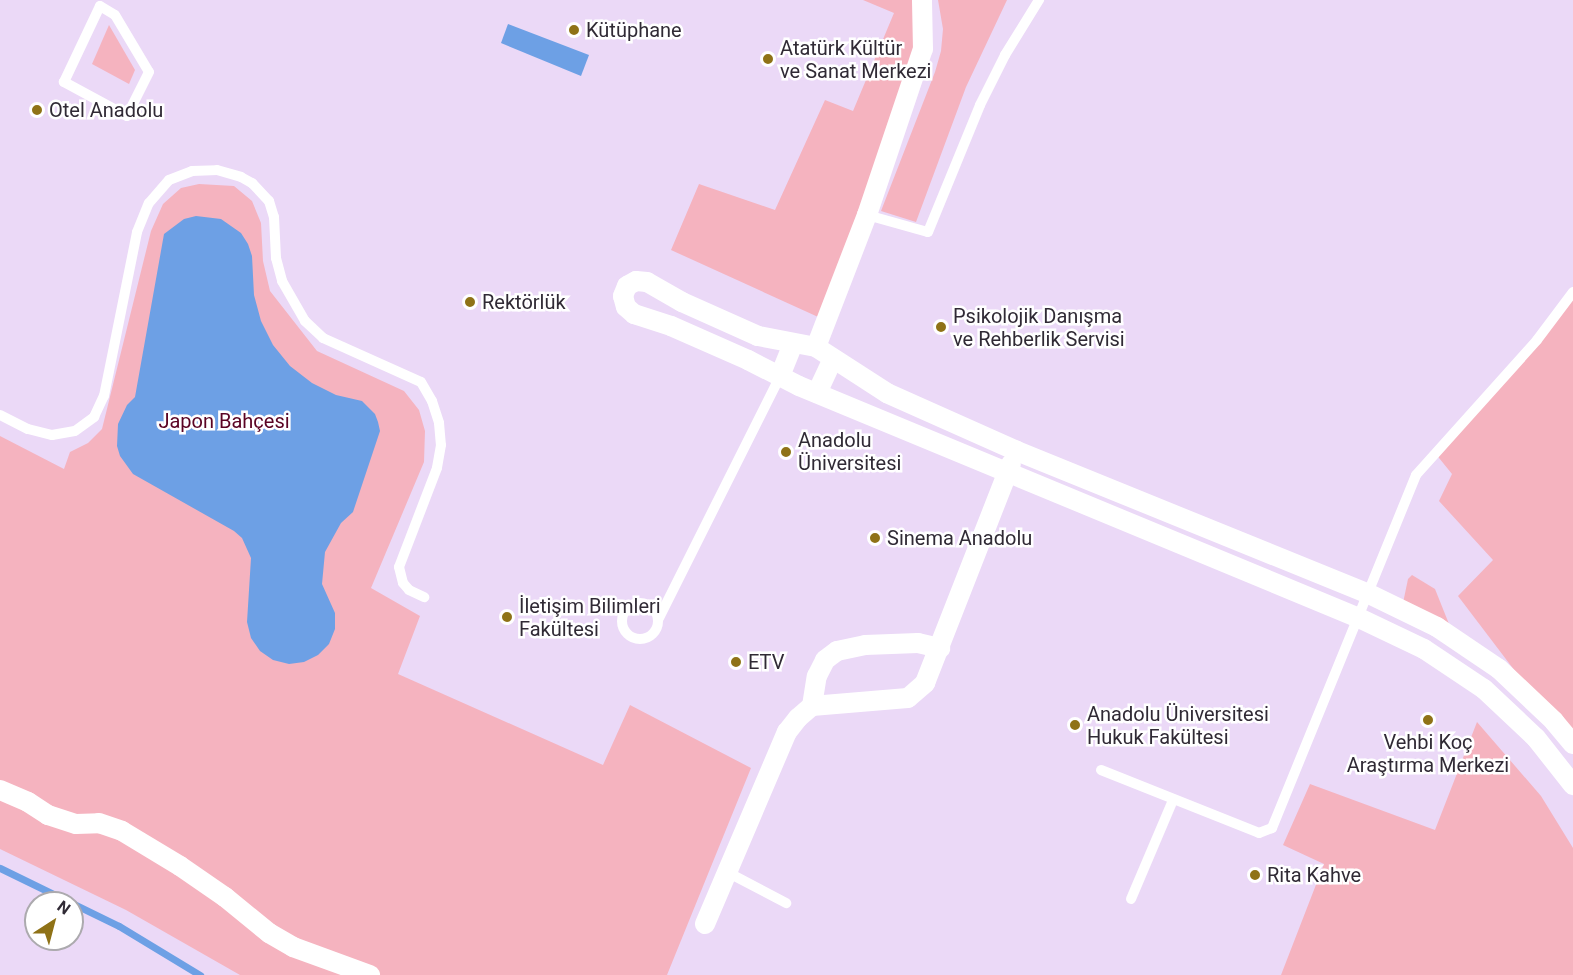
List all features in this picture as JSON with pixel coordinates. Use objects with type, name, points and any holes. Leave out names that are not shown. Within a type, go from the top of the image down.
[{"type":"street","points":[[817,393],[825,353],[867,215],[923,49],[922,0]]},
{"type":"street","points":[[1573,744],[1554,720],[1499,669],[1437,627],[1369,594],[1017,451],[886,393],[825,353],[793,343],[758,336],[681,303],[647,282],[636,281],[627,286],[623,296],[626,307],[634,314],[671,326],[817,393],[1006,474],[1359,618],[1424,649],[1484,689],[1536,738],[1573,785]]},
{"type":"street","points":[[780,376],[793,343]]},
{"type":"street","points":[[812,706],[908,698],[925,682],[1017,451]]},
{"type":"street","points":[[705,924],[787,732],[812,706],[817,676],[825,660],[837,651],[865,645],[918,644],[940,648]]},
{"type":"street","points":[[0,790],[28,802],[48,815],[76,824],[99,823],[122,831],[180,866],[225,897],[269,933],[292,947],[370,975]]},
{"type":"lane","points":[[867,215],[928,232],[980,105],[1005,55],[1039,0]]},
{"type":"lane","points":[[101,3],[115,15],[149,72],[127,116],[64,82],[101,3]]},
{"type":"lane","points":[[0,416],[28,429],[52,435],[75,431],[94,417],[104,396],[137,232],[149,203],[169,180],[192,171],[217,170],[241,177],[252,183],[269,201],[274,217],[276,258],[282,281],[305,321],[322,338],[421,382],[432,401],[439,423],[441,446],[437,468],[399,567],[403,583],[409,590],[424,597]]},
{"type":"lane","points":[[1101,770],[1259,832],[1272,828],[1416,475],[1537,340],[1573,292]]},
{"type":"lane","points":[[659,618],[780,376]]},
{"type":"lane","points":[[1131,899],[1173,800]]},
{"type":"lane","points":[[728,872],[786,903]]},
{"type":"green space","points":[[863,0],[922,0],[924,18],[827,321],[671,250],[699,184],[775,210],[825,100],[853,111],[894,13]]},
{"type":"green space","points":[[938,0],[1007,0],[966,87],[916,222],[881,211],[941,51],[943,29]]},
{"type":"green space","points":[[109,25],[135,70],[129,84],[92,64]]},
{"type":"green space","name":"Japon Bahçesi","points":[[199,184],[234,186],[252,201],[261,223],[263,261],[270,291],[317,351],[404,391],[419,410],[425,431],[424,462],[371,588],[420,616],[398,674],[603,765],[630,705],[751,768],[667,975],[240,975],[126,910],[0,849],[0,436],[64,469],[70,452],[88,443],[102,429],[151,231],[163,204],[181,188]]},
{"type":"green space","points":[[1573,292],[1573,739],[1518,675],[1458,596],[1493,560],[1439,501],[1452,474],[1435,453]]},
{"type":"green space","points":[[1412,575],[1435,589],[1449,624],[1403,603],[1408,579]]},
{"type":"green space","points":[[1477,722],[1541,796],[1573,848],[1573,975],[1281,975],[1324,864],[1283,845],[1310,784],[1435,830]]},
{"type":"water","points":[[508,24],[589,55],[581,76],[501,43]]},
{"type":"water","points":[[196,216],[221,219],[241,233],[248,244],[252,256],[254,295],[261,321],[273,345],[290,366],[312,383],[336,395],[362,401],[375,414],[378,422],[380,431],[353,512],[341,523],[325,552],[322,584],[335,613],[335,629],[329,644],[318,655],[304,662],[289,664],[273,660],[260,651],[251,638],[247,622],[251,558],[242,538],[234,531],[133,474],[120,456],[117,446],[118,424],[127,405],[135,397],[164,234],[184,219]]},
{"type":"waterway","points":[[0,868],[119,926],[200,975]]},
{"type":"place","name":"Kütüphane","points":[[574,30]]},
{"type":"place","name":"Atatürk Kültür ve Sanat Merkezi","points":[[768,59]]},
{"type":"place","name":"Otel Anadolu","points":[[37,110]]},
{"type":"place","name":"Rektörlük","points":[[470,302]]},
{"type":"place","name":"Psikolojik Danışma ve Rehberlik Servisi","points":[[941,327]]},
{"type":"place","name":"Anadolu Üniversitesi","points":[[786,452]]},
{"type":"place","name":"Sinema Anadolu","points":[[875,538]]},
{"type":"place","name":"İletişim Bilimleri Fakültesi","points":[[507,617]]},
{"type":"place","name":"ETV","points":[[736,662]]},
{"type":"place","name":"Vehbi Koç Araştırma Merkezi","points":[[1428,720]]},
{"type":"place","name":"Anadolu Üniversitesi Hukuk Fakültesi","points":[[1075,725]]},
{"type":"place","name":"Rita Kahve","points":[[1255,875]]}]
